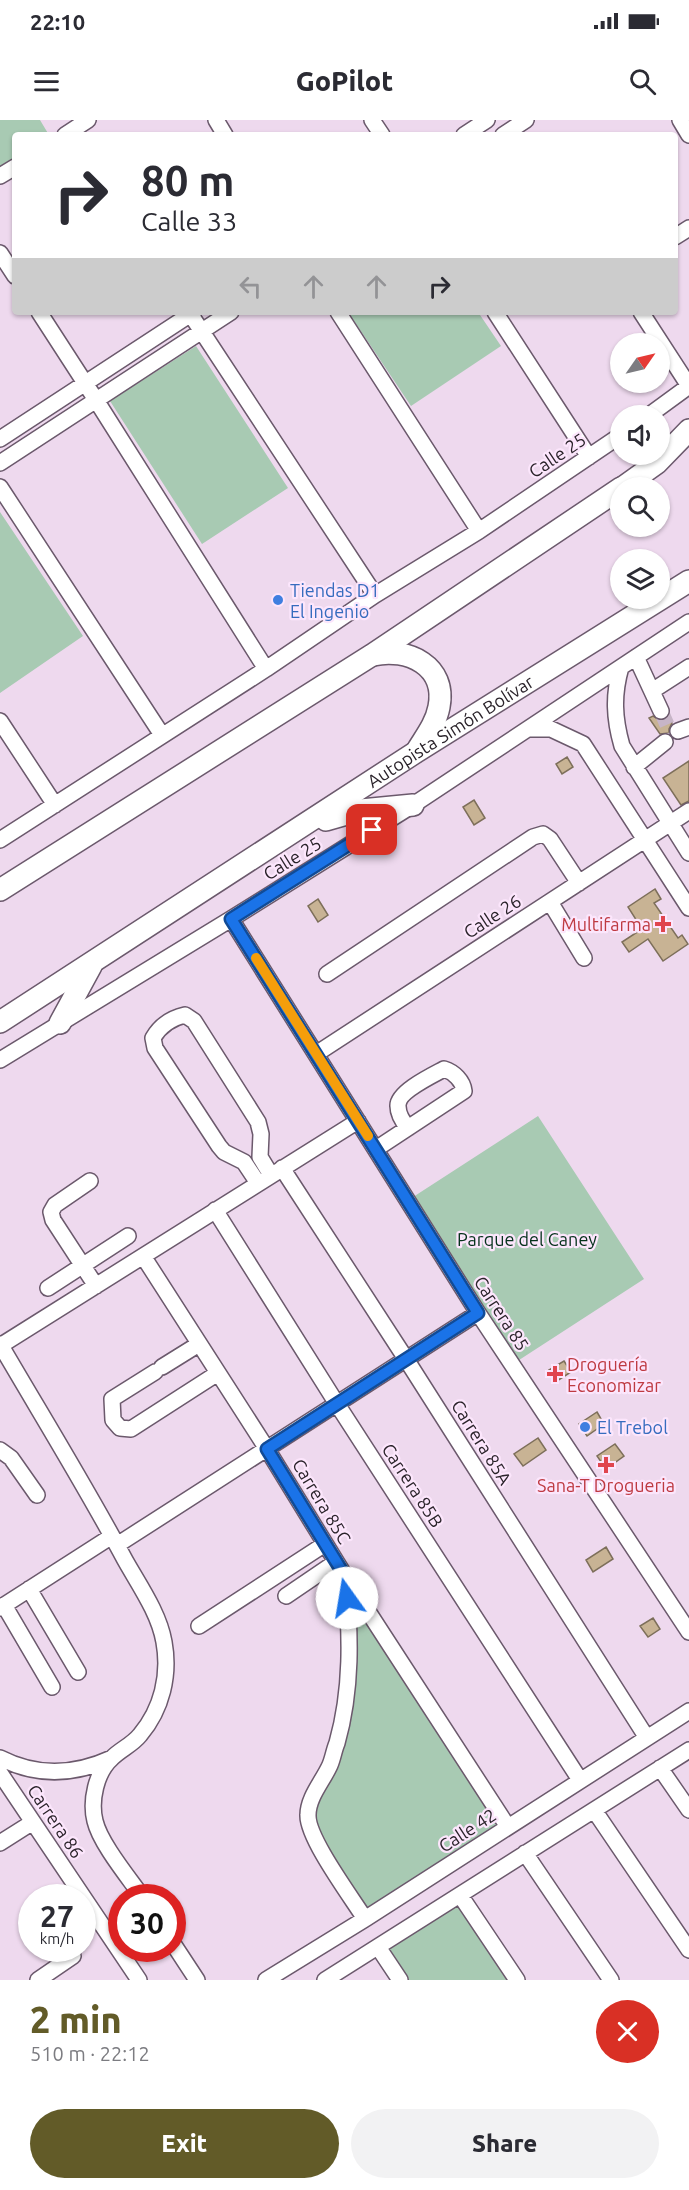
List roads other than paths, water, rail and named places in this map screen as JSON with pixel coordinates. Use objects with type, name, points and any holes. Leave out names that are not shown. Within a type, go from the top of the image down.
[{"type":"highway","points":[[637,477],[657,463],[689,430]]},
{"type":"highway","points":[[0,890],[372,655],[610,495]]},
{"type":"highway","name":"Autopista Simón Bolívar","points":[[0,1022],[290,836],[416,752],[689,581]]},
{"type":"highway","points":[[372,655],[396,652],[411,656],[429,669],[437,682],[440,696],[435,719],[416,752]]},
{"type":"highway","points":[[290,836],[335,817],[361,810],[413,805]]},
{"type":"highway","points":[[60,1023],[93,963]]},
{"type":"street","points":[[70,130],[88,120]]},
{"type":"street","points":[[469,132],[487,120]]},
{"type":"street","points":[[680,120],[689,135]]},
{"type":"street","points":[[509,132],[523,125]]},
{"type":"street","points":[[0,253],[12,271]]},
{"type":"street","points":[[41,315],[266,669]]},
{"type":"street","points":[[0,439],[188,315]]},
{"type":"street","points":[[192,315],[201,332],[375,595]]},
{"type":"street","points":[[0,463],[226,315]]},
{"type":"street","points":[[341,315],[479,531]]},
{"type":"street","points":[[497,315],[589,458]]},
{"type":"street","points":[[643,315],[689,386],[663,405]]},
{"type":"street","name":"Calle 25","points":[[0,840],[266,669],[375,595],[479,531],[610,443]]},
{"type":"street","points":[[0,487],[162,735]]},
{"type":"street","name":"Calle 25","points":[[0,1060],[413,805],[689,622]]},
{"type":"street","points":[[636,657],[661,711]]},
{"type":"street","points":[[621,667],[614,702],[616,727],[622,747],[689,853]]},
{"type":"street","points":[[652,691],[689,667]]},
{"type":"street","points":[[0,721],[55,805]]},
{"type":"street","points":[[529,729],[551,729],[583,744],[689,908]]},
{"type":"street","points":[[634,767],[665,742]]},
{"type":"street","name":"Calle 26","points":[[316,1054],[689,811]]},
{"type":"street","points":[[327,974],[533,837],[543,834],[550,839],[579,883]]},
{"type":"street","points":[[550,902],[584,958]]},
{"type":"street","name":"Carrera 85","points":[[231,919],[478,1313],[689,1632]]},
{"type":"street","name":"Carrera 85A","points":[[258,1183],[244,1162],[224,1152],[219,1146],[155,1048],[153,1038],[158,1030],[176,1017],[185,1015],[194,1021],[258,1122],[261,1134],[261,1157],[276,1172],[406,1359],[647,1738]]},
{"type":"street","points":[[0,1345],[358,1120]]},
{"type":"street","points":[[376,1149],[408,1128]]},
{"type":"street","points":[[90,1182],[56,1205],[51,1212],[53,1220],[96,1286]]},
{"type":"street","name":"Carrera 85B","points":[[215,1210],[337,1404],[580,1780]]},
{"type":"street","points":[[48,1288],[128,1236]]},
{"type":"street","name":"Carrera 85C","points":[[143,1256],[507,1827]]},
{"type":"street","points":[[52,1687],[2,1606],[267,1449],[478,1313]]},
{"type":"street","points":[[199,1344],[112,1399],[113,1420],[120,1428],[131,1429],[218,1373]]},
{"type":"street","name":"Carrera 86","points":[[0,1345],[114,1540],[155,1616],[164,1639],[166,1676],[160,1701],[149,1724],[126,1749],[112,1758],[103,1771],[94,1792],[95,1822],[101,1836],[133,1884]]},
{"type":"street","points":[[0,1450],[10,1458],[38,1495]]},
{"type":"street","points":[[199,1626],[325,1544]]},
{"type":"street","points":[[286,1596],[336,1562]]},
{"type":"street","points":[[345,1576],[350,1656],[346,1695],[338,1740],[330,1765],[313,1797],[308,1815],[311,1833],[366,1919]]},
{"type":"street","points":[[29,1589],[78,1672]]},
{"type":"street","name":"Calle 42","points":[[266,1980],[366,1919],[689,1711]]},
{"type":"street","points":[[325,1980],[689,1750]]},
{"type":"street","points":[[0,1758],[28,1769],[62,1772],[80,1770],[112,1758]]},
{"type":"street","points":[[660,1768],[689,1810]]},
{"type":"street","name":"Carrera 86","points":[[0,1773],[139,1980]]},
{"type":"street","points":[[594,1810],[689,1950]]},
{"type":"street","points":[[0,1843],[33,1822]]},
{"type":"street","points":[[525,1853],[611,1980]]},
{"type":"street","points":[[460,1895],[517,1980]]},
{"type":"street","points":[[378,1947],[400,1980]]},
{"type":"street","points":[[38,1980],[64,1962]]},
{"type":"street","points":[[185,1962],[197,1980]]},
{"type":"tunnel","points":[[661,711],[672,736]]},
{"type":"place","name":"Tiendas D1 El Ingenio","points":[[278,600]]},
{"type":"place","name":"Multifarma","points":[[663,924]]},
{"type":"place","name":"Droguería Economizar","points":[[555,1374]]},
{"type":"place","name":"El Trebol","points":[[585,1427]]},
{"type":"place","name":"Sana-T Drogueria","points":[[606,1465]]},
{"type":"park label","name":"Parque del Caney","points":[[527,1239]]}]
